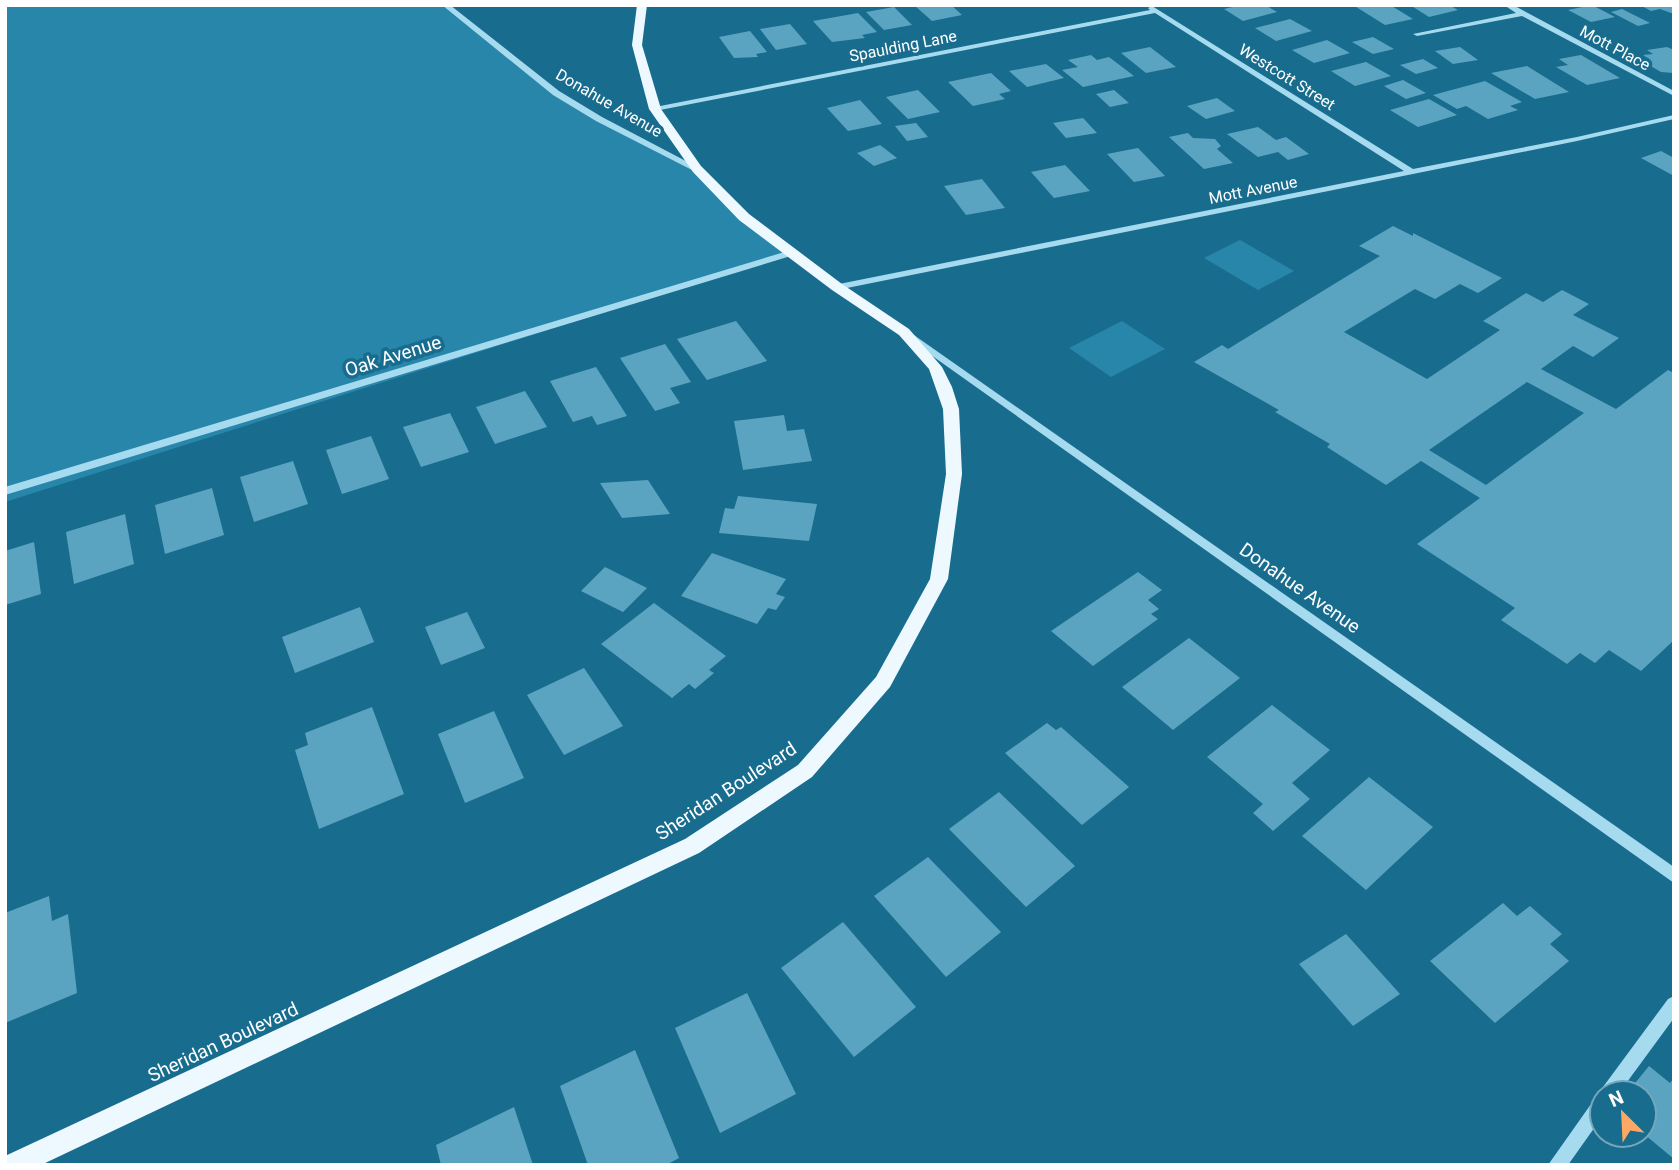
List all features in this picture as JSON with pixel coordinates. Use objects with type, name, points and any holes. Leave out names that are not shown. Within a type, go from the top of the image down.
[{"type":"main road","name":"Sheridan Boulevard","points":[[13,1165],[692,846],[805,771],[883,682],[939,579],[954,474],[951,409],[935,367],[904,332],[837,287],[744,218],[697,169],[655,109],[637,45],[642,5]]},
{"type":"street","name":"Donahue Avenue","points":[[445,5],[556,93],[697,169]]},
{"type":"street","name":"Westcott Street","points":[[1147,5],[1412,172]]},
{"type":"street","name":"Mott Place","points":[[1507,5],[1674,94]]},
{"type":"street","name":"Spaulding Lane","points":[[655,109],[1156,11]]},
{"type":"street","points":[[1416,34],[1522,14]]},
{"type":"street","name":"Mott Avenue","points":[[837,287],[1674,117]]},
{"type":"street","name":"Oak Avenue","points":[[5,491],[791,253]]},
{"type":"street","name":"Donahue Avenue","points":[[904,332],[1674,876]]},
{"type":"street","points":[[1619,1079],[1674,1004]]},
{"type":"street","points":[[1557,1165],[1588,1122]]},
{"type":"shaded area","points":[[5,5],[447,5],[581,108],[697,169],[791,253],[5,502]]},
{"type":"shaded area","points":[[1240,240],[1294,271],[1258,290],[1204,258]]},
{"type":"shaded area","points":[[1122,321],[1165,349],[1111,377],[1069,348]]},
{"type":"building","points":[[914,5],[951,5],[962,15],[932,21]]},
{"type":"building","points":[[1241,5],[1265,5],[1277,12],[1243,21],[1224,9]]},
{"type":"building","points":[[1353,5],[1390,5],[1413,19],[1385,25]]},
{"type":"building","points":[[1410,5],[1449,5],[1458,10],[1429,17]]},
{"type":"building","points":[[1592,5],[1615,17],[1591,22],[1568,10]]},
{"type":"building","points":[[1640,5],[1674,5],[1674,14],[1660,9],[1651,11]]},
{"type":"building","points":[[894,7],[912,25],[884,30],[866,12]]},
{"type":"building","points":[[1622,9],[1650,23],[1638,26],[1611,12]]},
{"type":"building","points":[[858,13],[877,32],[862,35],[865,38],[832,42],[813,21]]},
{"type":"building","points":[[1290,19],[1312,31],[1276,41],[1255,28]]},
{"type":"building","points":[[790,24],[807,44],[776,50],[760,29]]},
{"type":"building","points":[[750,31],[767,52],[756,54],[758,57],[734,58],[719,37]]},
{"type":"building","points":[[1373,37],[1394,49],[1373,54],[1352,42]]},
{"type":"building","points":[[1327,40],[1350,53],[1314,63],[1292,50]]},
{"type":"building","points":[[1150,47],[1176,67],[1146,73],[1121,53]]},
{"type":"building","points":[[1460,47],[1478,60],[1453,64],[1435,51]]},
{"type":"building","points":[[1667,47],[1674,50],[1674,73],[1661,72],[1642,61],[1649,59],[1643,55],[1653,54],[1647,50]]},
{"type":"building","points":[[1091,55],[1097,60],[1109,57],[1134,76],[1083,87],[1062,70],[1078,67],[1068,60]]},
{"type":"building","points":[[1581,55],[1620,78],[1587,85],[1556,67],[1568,65],[1559,59]]},
{"type":"building","points":[[1423,59],[1438,68],[1416,74],[1400,65]]},
{"type":"building","points":[[1366,62],[1391,76],[1355,86],[1331,71]]},
{"type":"building","points":[[1046,64],[1064,78],[1027,87],[1009,71]]},
{"type":"building","points":[[1527,66],[1569,92],[1535,99],[1491,73]]},
{"type":"building","points":[[991,73],[1011,91],[999,94],[1005,99],[973,106],[948,82]]},
{"type":"building","points":[[1403,80],[1426,93],[1406,99],[1384,86]]},
{"type":"building","points":[[1485,81],[1522,102],[1510,106],[1518,110],[1488,119],[1466,106],[1457,109],[1433,95]]},
{"type":"building","points":[[918,90],[940,112],[908,119],[886,97]]},
{"type":"building","points":[[1114,90],[1129,103],[1110,107],[1096,94]]},
{"type":"building","points":[[1217,98],[1235,111],[1206,119],[1187,106]]},
{"type":"building","points":[[1429,99],[1457,115],[1418,127],[1390,110]]},
{"type":"building","points":[[860,100],[882,124],[848,131],[827,108]]},
{"type":"building","points":[[1083,118],[1097,133],[1066,138],[1053,123]]},
{"type":"building","points":[[916,123],[928,137],[907,141],[895,126]]},
{"type":"building","points":[[1258,127],[1276,140],[1286,137],[1309,154],[1288,160],[1278,152],[1258,157],[1227,134]]},
{"type":"building","points":[[1188,133],[1193,138],[1215,139],[1221,146],[1217,149],[1233,163],[1204,169],[1169,137]]},
{"type":"building","points":[[880,145],[897,158],[874,166],[857,153]]},
{"type":"building","points":[[1138,148],[1165,176],[1134,182],[1107,154]]},
{"type":"building","points":[[1661,151],[1674,158],[1674,176],[1641,158]]},
{"type":"building","points":[[1065,165],[1090,191],[1054,198],[1031,172]]},
{"type":"building","points":[[982,179],[1005,208],[966,215],[944,186]]},
{"type":"building","points":[[1393,226],[1413,236],[1413,233],[1502,278],[1478,293],[1460,284],[1435,299],[1415,289],[1344,332],[1427,379],[1500,330],[1483,321],[1526,293],[1543,302],[1562,290],[1589,304],[1573,315],[1619,338],[1593,357],[1573,346],[1541,369],[1616,409],[1668,370],[1674,373],[1674,640],[1641,671],[1609,650],[1595,663],[1580,653],[1567,664],[1501,620],[1515,608],[1417,544],[1480,498],[1421,461],[1386,485],[1327,447],[1330,444],[1275,412],[1279,410],[1194,362],[1222,345],[1228,349],[1380,256],[1359,246]],"holes":[[[1527,382],[1584,413],[1486,485],[1429,450]]]},
{"type":"building","points":[[736,321],[767,361],[707,380],[677,339]]},
{"type":"building","points":[[665,344],[691,382],[670,388],[680,403],[655,411],[620,358]]},
{"type":"building","points":[[596,367],[627,416],[597,425],[592,416],[573,422],[550,381]]},
{"type":"building","points":[[525,391],[547,427],[495,444],[476,407]]},
{"type":"building","points":[[450,413],[469,452],[421,467],[403,427]]},
{"type":"building","points":[[784,415],[787,431],[804,429],[812,461],[743,470],[734,421]]},
{"type":"building","points":[[371,436],[389,479],[342,494],[326,450]]},
{"type":"building","points":[[293,461],[308,504],[254,522],[240,477]]},
{"type":"building","points":[[648,480],[670,514],[622,518],[600,483]]},
{"type":"building","points":[[212,488],[224,535],[165,554],[155,505]]},
{"type":"building","points":[[738,496],[817,504],[809,541],[719,533],[725,508],[734,509]]},
{"type":"building","points":[[125,514],[134,564],[74,584],[66,532]]},
{"type":"building","points":[[34,542],[41,594],[5,605],[5,551]]},
{"type":"building","points":[[712,553],[786,579],[776,594],[785,597],[776,610],[768,608],[757,624],[681,596]]},
{"type":"building","points":[[605,567],[647,588],[623,612],[581,591]]},
{"type":"building","points":[[1138,572],[1162,590],[1148,600],[1159,609],[1151,614],[1158,619],[1093,666],[1051,631]]},
{"type":"building","points":[[654,603],[726,656],[709,670],[714,673],[695,689],[689,684],[672,698],[601,644]]},
{"type":"building","points":[[360,607],[374,642],[295,673],[282,637]]},
{"type":"building","points":[[467,612],[485,648],[441,665],[425,627]]},
{"type":"building","points":[[1189,638],[1240,678],[1173,730],[1122,687]]},
{"type":"building","points":[[584,668],[623,726],[564,755],[527,695]]},
{"type":"building","points":[[1272,705],[1330,750],[1292,783],[1310,799],[1273,831],[1253,813],[1263,804],[1207,757]]},
{"type":"building","points":[[372,707],[404,794],[319,829],[295,750],[308,745],[305,733]]},
{"type":"building","points":[[494,711],[524,778],[465,803],[438,734]]},
{"type":"building","points":[[1047,723],[1056,730],[1061,727],[1129,787],[1082,825],[1005,753]]},
{"type":"building","points":[[1369,777],[1433,827],[1366,890],[1302,836]]},
{"type":"building","points":[[999,792],[1075,866],[1026,907],[949,829]]},
{"type":"building","points":[[928,857],[1001,932],[946,977],[874,896]]},
{"type":"building","points":[[49,896],[52,921],[68,914],[77,993],[5,1023],[5,913]]},
{"type":"building","points":[[1503,903],[1517,916],[1530,906],[1562,934],[1550,944],[1569,961],[1495,1023],[1430,961]]},
{"type":"building","points":[[843,922],[916,1007],[854,1057],[781,968]]},
{"type":"building","points":[[1346,934],[1400,994],[1353,1026],[1299,964]]},
{"type":"building","points":[[747,993],[796,1094],[720,1133],[675,1028]]},
{"type":"building","points":[[635,1050],[679,1158],[666,1165],[588,1165],[560,1086]]},
{"type":"building","points":[[1649,1066],[1670,1083],[1674,1078],[1674,1159],[1658,1146],[1658,1079],[1638,1079]]},
{"type":"building","points":[[514,1107],[533,1165],[441,1165],[436,1145]]}]
